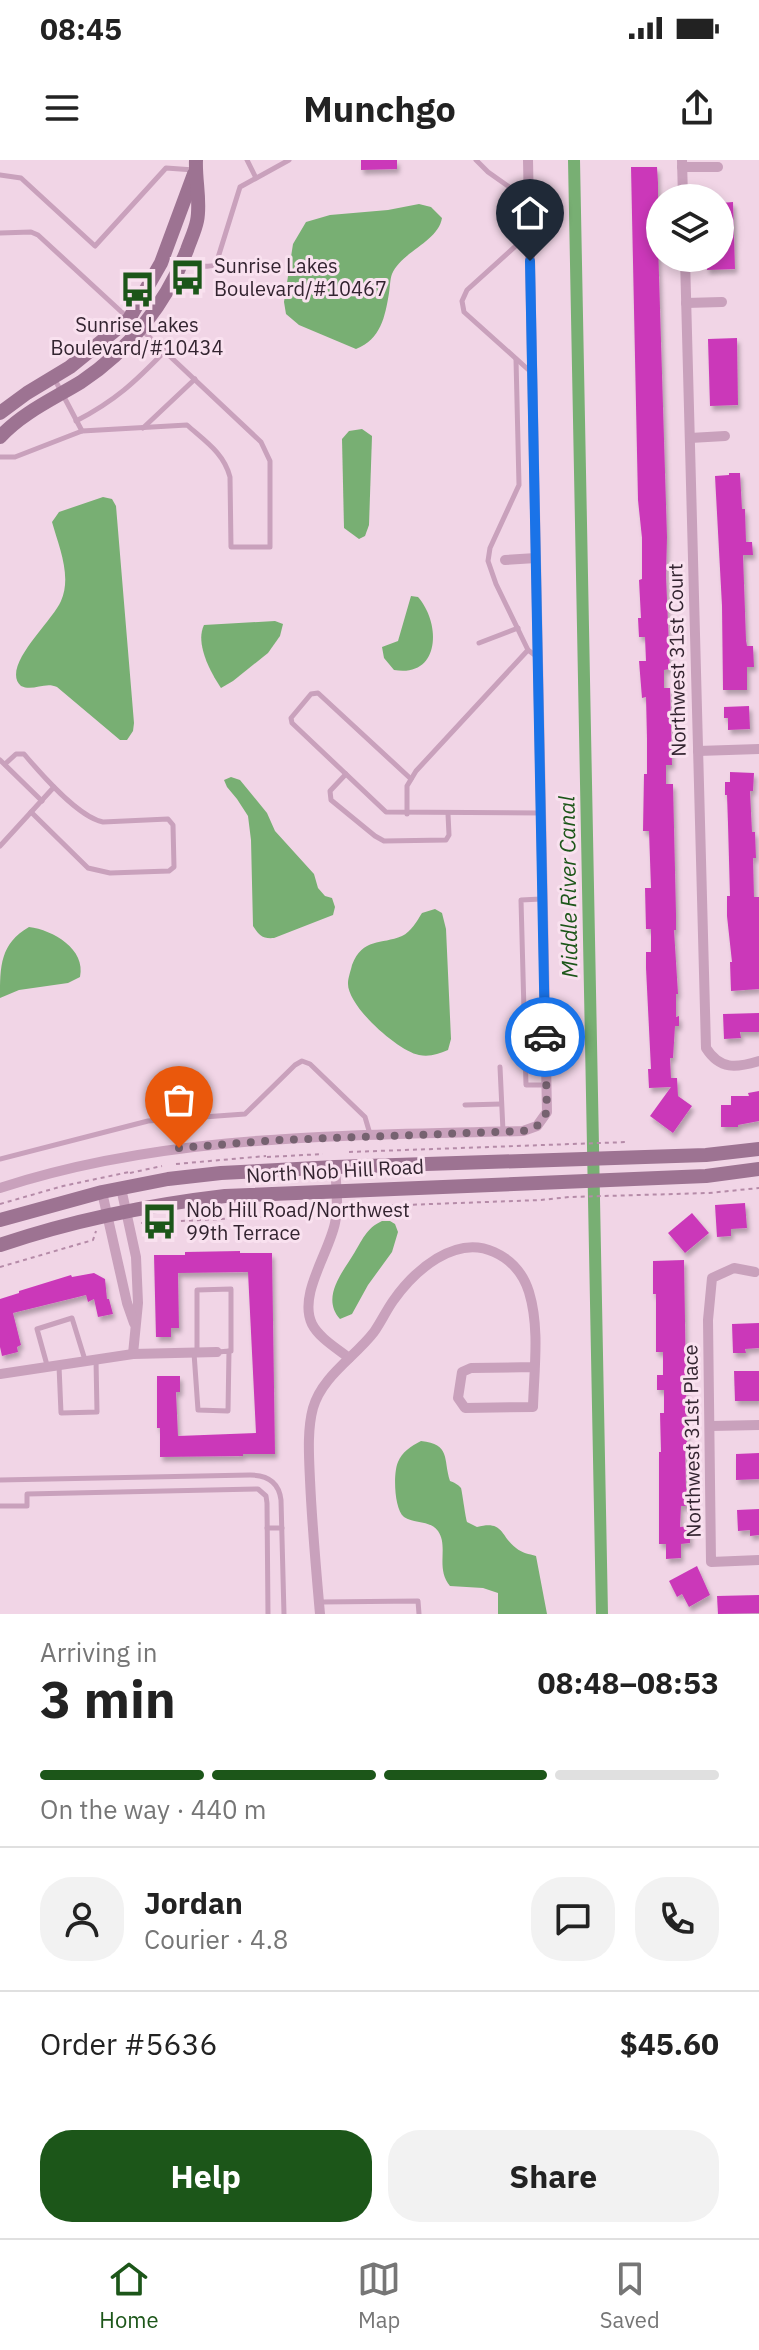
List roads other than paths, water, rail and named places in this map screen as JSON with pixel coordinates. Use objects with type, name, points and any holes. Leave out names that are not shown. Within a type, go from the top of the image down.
[{"type":"main road","points":[[0,437],[8,428],[110,360],[141,330],[163,298],[197,222],[196,165]]},
{"type":"main road","points":[[0,413],[98,346],[129,319],[161,263],[196,165]]},
{"type":"main road","name":"North Nob Hill Road","points":[[0,1220],[102,1192],[221,1173],[706,1155],[759,1149]]},
{"type":"main road","name":"North Nob Hill Road","points":[[0,1245],[69,1223],[108,1221],[225,1196],[706,1176],[759,1169]]},
{"type":"street","points":[[0,1188],[101,1161],[179,1148],[371,1135],[523,1131],[537,1126],[547,1112],[528,160]]},
{"type":"street","points":[[683,184],[682,163],[718,167]]},
{"type":"street","name":"Northwest 31st Court","points":[[685,272],[706,1048],[713,1059],[723,1065],[740,1066],[759,1061]]},
{"type":"street","points":[[686,303],[722,302]]},
{"type":"street","points":[[690,438],[725,436]]},
{"type":"street","points":[[505,560],[536,558]]},
{"type":"street","points":[[698,751],[759,749]]},
{"type":"street","points":[[335,1167],[336,1223],[310,1292],[309,1311],[313,1325],[349,1358]]},
{"type":"street","points":[[121,1188],[136,1257],[138,1303],[133,1354]]},
{"type":"street","points":[[102,1192],[127,1303],[135,1325]]},
{"type":"street","points":[[319,1608],[309,1449],[313,1406],[325,1385],[373,1333],[393,1300],[417,1272],[443,1255],[459,1249],[487,1249],[509,1259],[524,1279],[530,1294],[535,1327],[534,1367],[533,1407],[465,1408],[458,1398],[462,1372],[471,1368],[534,1367]]},
{"type":"street","name":"Northwest 31st Place","points":[[755,1272],[734,1268],[712,1278],[708,1320],[711,1562],[759,1560]]},
{"type":"street","points":[[0,1374],[133,1354],[217,1352]]},
{"type":"street","points":[[711,1426],[759,1425]]},
{"type":"lane","points":[[247,160],[256,178]]},
{"type":"lane","points":[[183,259],[214,266],[240,187],[289,160]]},
{"type":"lane","points":[[476,160],[529,201]]},
{"type":"lane","points":[[0,175],[21,178],[95,246],[166,168],[196,165]]},
{"type":"lane","points":[[0,233],[31,232],[38,235],[261,442],[269,454],[270,547],[231,547],[230,477],[222,456],[187,425],[82,431],[15,457],[0,457]]},
{"type":"lane","points":[[529,233],[467,290],[462,301],[464,312],[532,373]]},
{"type":"lane","points":[[76,421],[121,395],[165,351]]},
{"type":"lane","points":[[516,359],[519,485],[490,548],[488,561],[528,650],[538,658]]},
{"type":"lane","points":[[53,377],[82,431]]},
{"type":"lane","points":[[143,428],[195,379]]},
{"type":"lane","points":[[479,643],[518,628]]},
{"type":"lane","points":[[407,814],[407,786],[416,771],[528,650]]},
{"type":"lane","points":[[411,779],[318,693],[311,694],[291,718],[292,723],[386,812],[541,813]]},
{"type":"lane","points":[[31,812],[88,868],[110,873],[169,871],[174,867],[173,825],[168,819],[92,820],[54,787],[24,754],[16,754],[2,762],[42,801]]},
{"type":"lane","points":[[346,774],[330,791],[331,800],[384,841],[446,840],[449,835],[448,814]]},
{"type":"lane","points":[[0,846],[54,787]]},
{"type":"lane","points":[[542,899],[521,900],[526,1085],[546,1085]]},
{"type":"lane","points":[[0,1159],[148,1121],[245,1114],[302,1061],[310,1064],[365,1117],[371,1135]]},
{"type":"lane","points":[[500,1067],[503,1132]]},
{"type":"lane","points":[[465,1105],[501,1104]]},
{"type":"lane","points":[[231,1289],[228,1411],[198,1410],[196,1352],[197,1290],[231,1289]]},
{"type":"lane","points":[[72,1318],[90,1360],[97,1412],[61,1413],[53,1365],[37,1329],[72,1318]]},
{"type":"lane","points":[[217,1352],[229,1351]]},
{"type":"lane","points":[[0,1480],[257,1475],[270,1479],[280,1492],[284,1614]]},
{"type":"lane","points":[[214,1476],[214,1490]]},
{"type":"lane","points":[[0,1506],[27,1506],[26,1480]]},
{"type":"lane","points":[[27,1494],[254,1489],[262,1492],[267,1503],[268,1614]]},
{"type":"lane","points":[[267,1528],[282,1528]]},
{"type":"lane","points":[[319,1608],[418,1601],[419,1614]]},
{"type":"waterway","name":"Middle River Canal","points":[[574,160],[602,1614]]},
{"type":"place","name":"Sunrise Lakes Boulevard/#10467","points":[[188,278]]},
{"type":"place","name":"Sunrise Lakes Boulevard/#10434","points":[[137,290]]},
{"type":"place","name":"Nob Hill Road/Northwest 99th Terrace","points":[[160,1221]]}]
